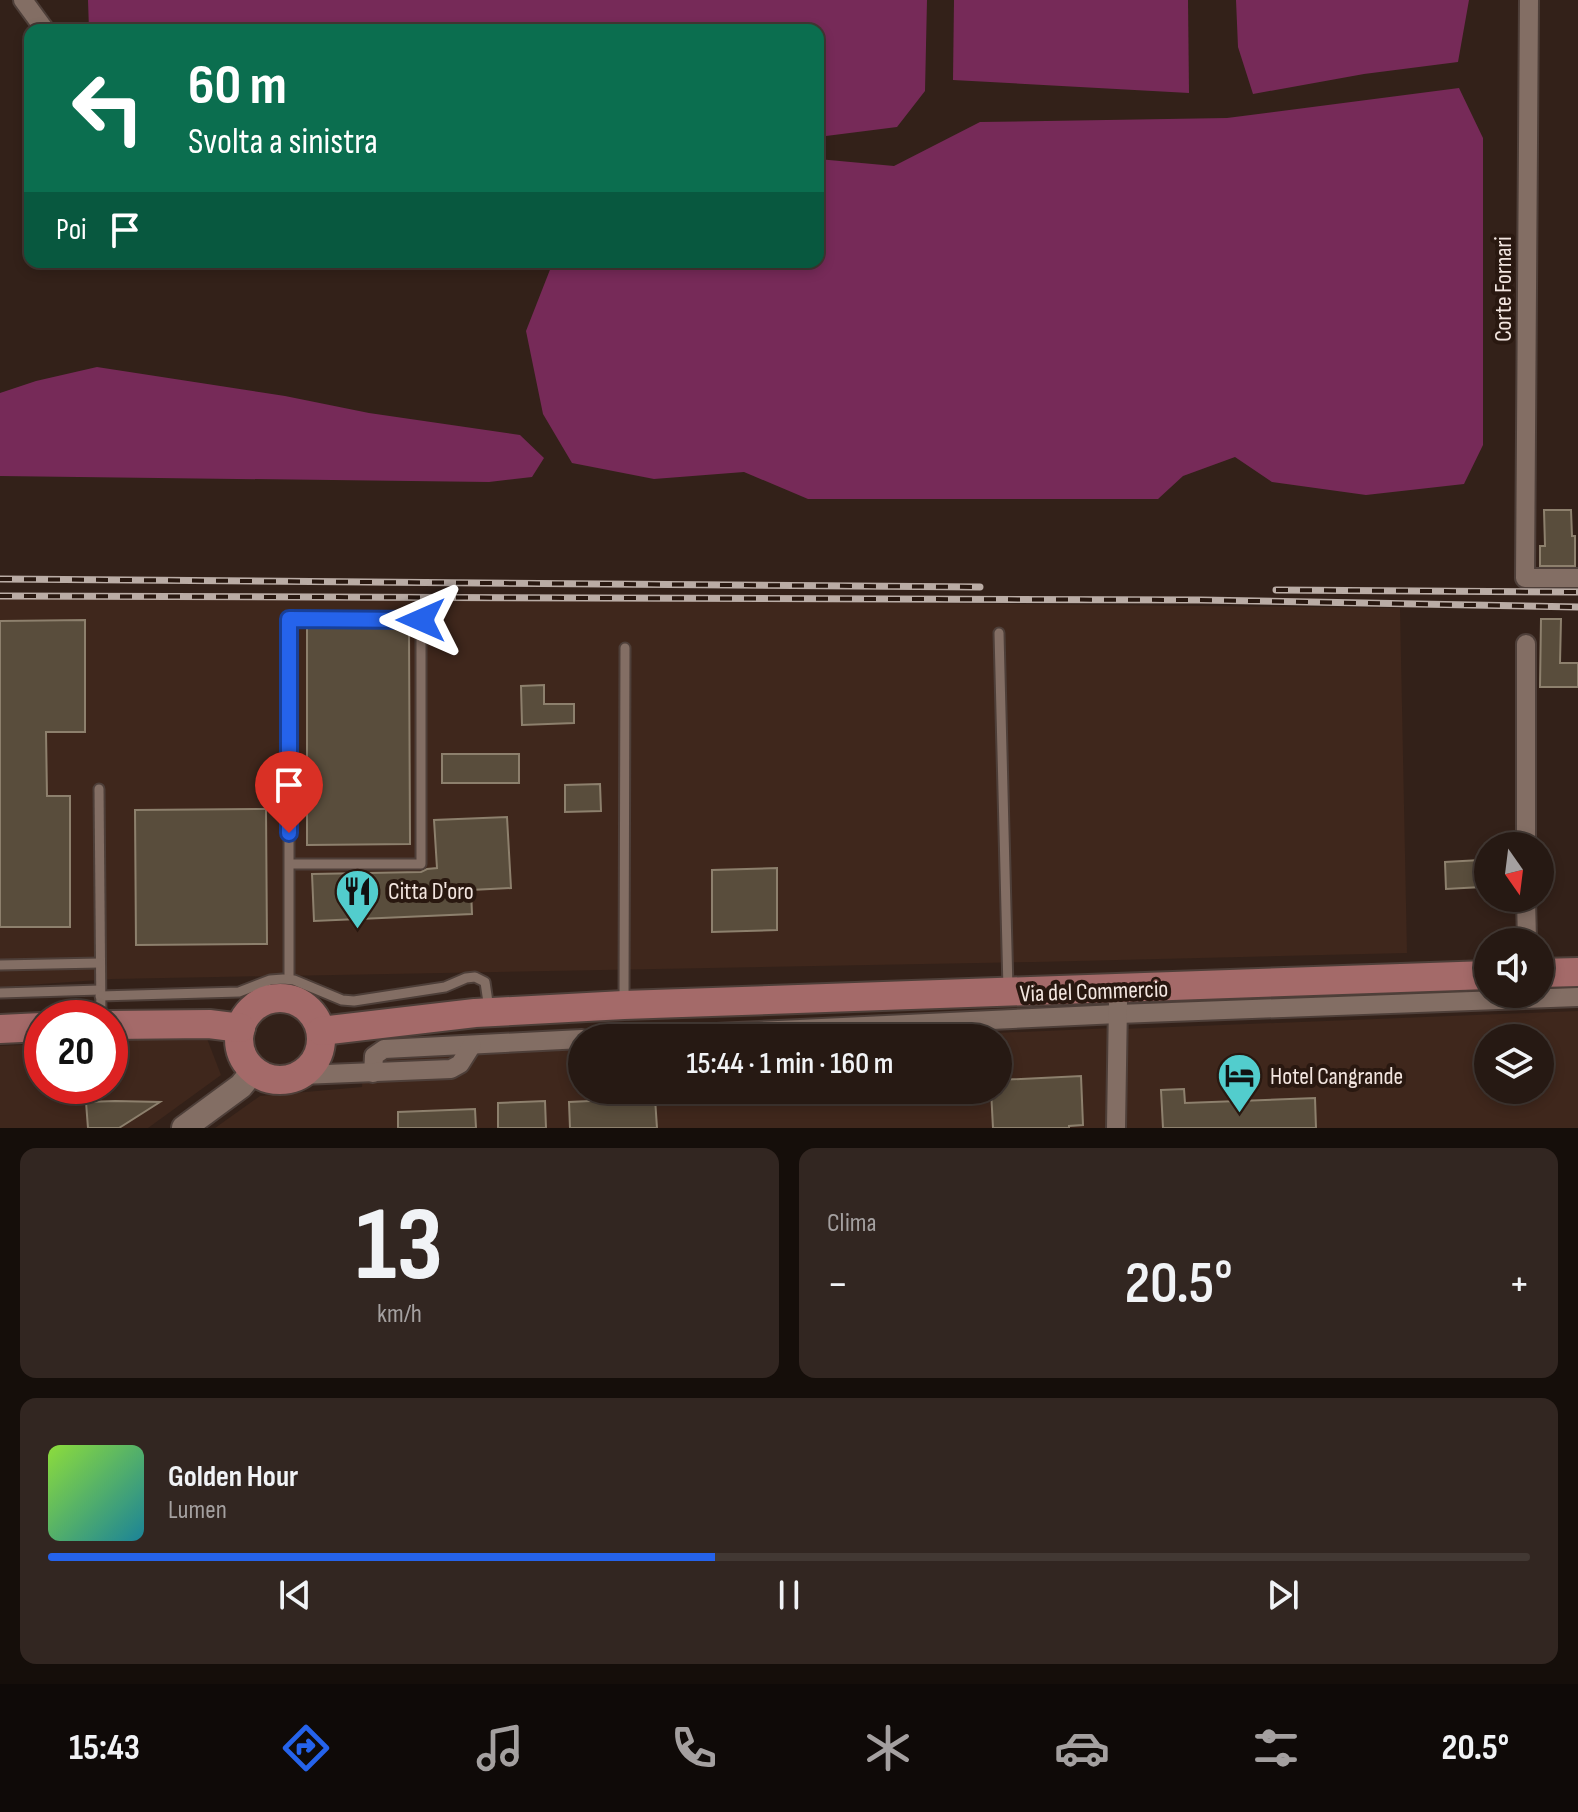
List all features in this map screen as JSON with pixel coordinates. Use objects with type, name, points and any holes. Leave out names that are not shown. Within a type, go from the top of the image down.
[{"type":"main road","points":[[1554,973],[1578,972]]},
{"type":"main road","points":[[321,1031],[419,1018],[624,1005],[1008,992],[1118,1001],[1474,976]]},
{"type":"main road","points":[[277,998],[296,1001],[312,1013],[321,1031],[318,1056],[301,1075],[282,1081],[271,1080],[253,1071],[242,1056],[241,1028],[250,1011],[258,1004],[277,998]]},
{"type":"main road","points":[[128,1025],[209,1024],[241,1028]]},
{"type":"main road","points":[[0,1029],[24,1028]]},
{"type":"street","points":[[23,0],[41,24]]},
{"type":"street","name":"Corte Fornari","points":[[1529,0],[1525,578],[1578,578]]},
{"type":"street","points":[[1526,644],[1526,832]]},
{"type":"street","name":"Via del Commercio","points":[[803,1024],[1118,1001],[1578,997]]},
{"type":"street","points":[[1116,1128],[1118,1001]]},
{"type":"street","points":[[301,1075],[373,1073],[374,1056],[384,1049],[568,1040]]},
{"type":"street","points":[[184,1128],[241,1086],[253,1071]]},
{"type":"lane","points":[[289,864],[421,864],[421,620],[289,619],[289,864],[289,979]]},
{"type":"lane","points":[[999,633],[1008,992]]},
{"type":"lane","points":[[624,1005],[625,648]]},
{"type":"lane","points":[[99,789],[100,1000]]},
{"type":"lane","points":[[0,965],[100,963]]},
{"type":"lane","points":[[0,993],[239,992],[270,980],[289,979],[342,1000],[354,1001],[445,987],[475,977],[485,982],[489,1012]]},
{"type":"shaded area","points":[[88,0],[927,0],[925,91],[897,127],[824,136],[824,24],[89,24]]},
{"type":"shaded area","points":[[954,0],[1188,0],[1189,93],[953,80]]},
{"type":"shaded area","points":[[1236,0],[1469,0],[1458,62],[1364,74],[1253,94],[1238,47]]},
{"type":"shaded area","points":[[1459,88],[1483,138],[1483,445],[1464,484],[1366,495],[1272,482],[1235,457],[1183,476],[1158,499],[808,499],[744,472],[654,479],[572,463],[543,414],[526,331],[551,268],[824,268],[824,160],[894,166],[980,122],[1227,118]]},
{"type":"shaded area","points":[[97,367],[520,435],[544,458],[532,477],[489,482],[0,476],[0,393]]},
{"type":"shaded area","points":[[0,593],[1400,608],[1407,953],[112,979],[0,987]]},
{"type":"shaded area","points":[[1578,1011],[1578,1128],[1124,1128],[1121,1029]]},
{"type":"shaded area","points":[[1114,1028],[1111,1128],[215,1128],[260,1096],[362,1087],[363,1059],[568,1051],[568,1104],[1012,1104],[1012,1032]]},
{"type":"shaded area","points":[[206,1036],[221,1075],[148,1128],[0,1128],[0,1046],[24,1045],[24,1104],[128,1104],[128,1040]]},
{"type":"building","points":[[1544,510],[1571,510],[1575,566],[1540,566],[1540,546],[1545,546]]},
{"type":"building","points":[[1541,619],[1561,619],[1560,663],[1578,663],[1578,687],[1540,687]]},
{"type":"building","points":[[85,620],[85,732],[46,732],[47,796],[70,796],[70,927],[0,927],[0,621]]},
{"type":"building","points":[[307,627],[409,627],[410,844],[307,845]]},
{"type":"building","points":[[544,685],[544,704],[574,704],[574,723],[522,725],[521,686]]},
{"type":"building","points":[[442,754],[519,754],[519,783],[442,783]]},
{"type":"building","points":[[600,784],[601,811],[565,812],[565,785]]},
{"type":"building","points":[[266,809],[267,944],[136,945],[135,810]]},
{"type":"building","points":[[507,817],[511,888],[471,890],[472,914],[314,921],[312,874],[421,872],[437,868],[434,820]]},
{"type":"building","points":[[1474,860],[1474,887],[1446,889],[1445,862]]},
{"type":"building","points":[[777,868],[777,930],[712,932],[712,870]]},
{"type":"building","points":[[1081,1076],[1083,1125],[1069,1128],[993,1128],[992,1104],[1012,1104],[1012,1079]]},
{"type":"building","name":"Hotel Cangrande","points":[[1184,1089],[1185,1103],[1315,1098],[1316,1128],[1163,1128],[1161,1090]]},
{"type":"building","points":[[545,1101],[546,1128],[498,1128],[498,1103]]},
{"type":"building","points":[[160,1102],[119,1128],[88,1128],[86,1104]]},
{"type":"building","points":[[569,1104],[655,1104],[657,1128],[570,1128]]},
{"type":"building","points":[[475,1109],[476,1128],[398,1128],[398,1112]]},
{"type":"railway","points":[[0,579],[980,587]]},
{"type":"railway","points":[[1276,590],[1578,592]]},
{"type":"railway","points":[[0,596],[1200,600],[1578,607]]},
{"type":"place","name":"Citta D'oro","points":[[357,930]]},
{"type":"place","name":"Hotel Cangrande","points":[[1239,1115]]},
{"type":"route","points":[[289,833],[289,619],[421,620]]}]
